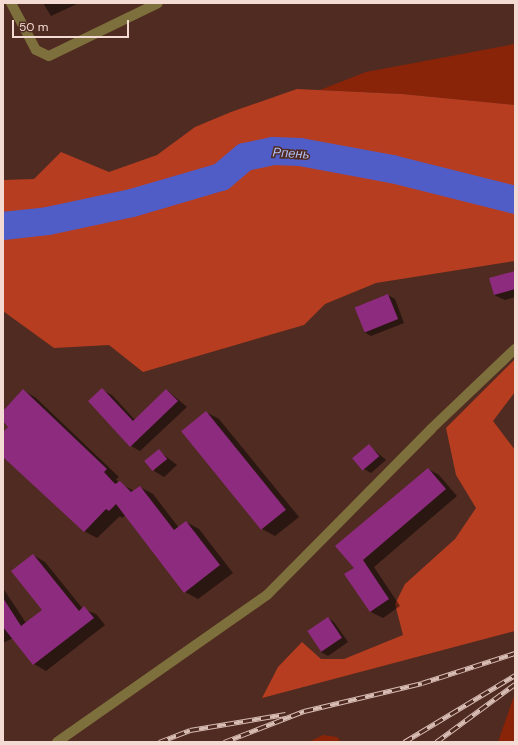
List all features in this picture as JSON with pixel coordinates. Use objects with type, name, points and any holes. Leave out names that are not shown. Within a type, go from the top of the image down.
[{"type":"lane","points":[[11,3],[36,50],[49,56],[158,3]]},
{"type":"lane","points":[[57,742],[267,595],[431,429],[515,349]]},
{"type":"shaded area","points":[[515,44],[515,105],[402,94],[320,90],[366,72]]},
{"type":"shaded area","points":[[297,89],[402,94],[515,105],[515,261],[376,283],[325,304],[304,325],[143,372],[109,345],[54,348],[3,311],[3,180],[34,179],[61,152],[109,172],[157,155],[195,127],[231,112]]},
{"type":"shaded area","points":[[515,359],[515,392],[493,421],[515,450],[515,631],[262,698],[278,667],[302,642],[321,659],[344,659],[403,635],[395,604],[405,584],[455,539],[476,508],[456,475],[446,428]]},
{"type":"shaded area","points":[[515,695],[515,742],[498,742],[514,696]]},
{"type":"shaded area","points":[[323,735],[337,737],[341,742],[309,742]]},
{"type":"building","points":[[515,271],[515,289],[494,295],[489,278]]},
{"type":"building","points":[[388,294],[398,319],[365,333],[355,307]]},
{"type":"building","points":[[102,388],[133,421],[166,389],[178,401],[130,447],[88,401]]},
{"type":"building","points":[[23,389],[107,469],[104,472],[115,484],[120,481],[131,492],[140,486],[174,530],[186,521],[220,565],[184,593],[116,504],[109,511],[106,509],[84,532],[3,457],[3,432],[8,427],[3,421],[3,411]]},
{"type":"building","points":[[206,411],[286,510],[261,530],[181,431]]},
{"type":"building","points":[[369,444],[379,456],[362,470],[352,458]]},
{"type":"building","points":[[159,449],[167,459],[152,471],[144,461]]},
{"type":"building","points":[[428,468],[446,489],[363,560],[389,599],[370,612],[344,574],[354,568],[335,546]]},
{"type":"building","points":[[33,554],[79,611],[84,606],[94,618],[33,665],[3,627],[3,598],[21,626],[42,610],[11,571]]},
{"type":"building","points":[[328,617],[342,638],[321,652],[307,631]]},
{"type":"waterway","name":"Рпень","points":[[3,226],[48,221],[132,203],[221,177],[245,157],[273,151],[300,152],[392,169],[515,200]]},
{"type":"railway","points":[[224,742],[304,711],[422,683],[515,653]]},
{"type":"railway","points":[[404,742],[515,675]]},
{"type":"railway","points":[[436,742],[515,684]]},
{"type":"railway","points":[[159,742],[190,730],[286,714]]}]
